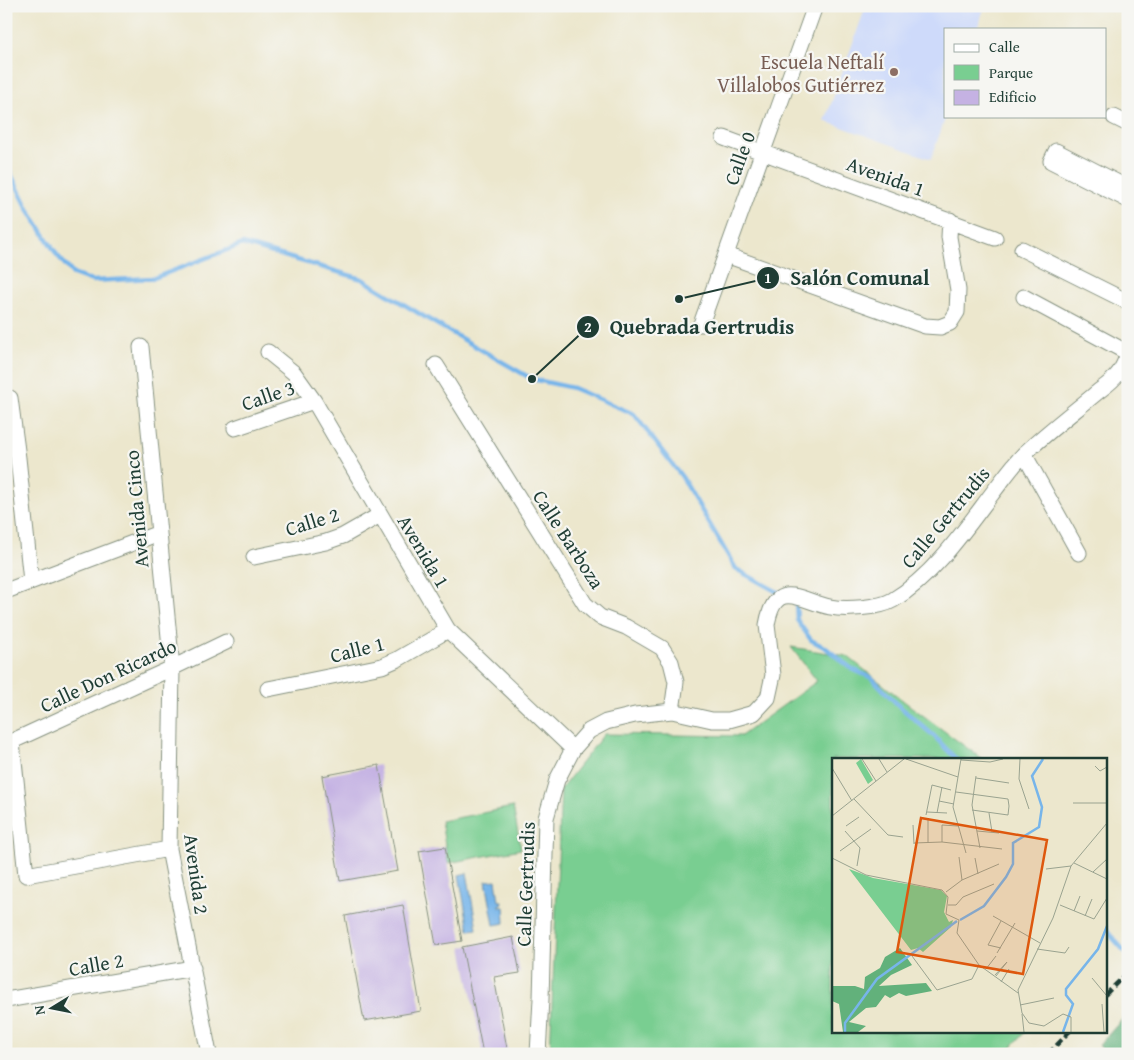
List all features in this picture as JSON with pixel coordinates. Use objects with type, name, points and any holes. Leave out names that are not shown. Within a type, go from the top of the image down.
[{"type":"street","name":"Calle 0","points":[[701,324],[815,6]]},
{"type":"street","points":[[1114,117],[1128,124]]},
{"type":"street","name":"Avenida 1","points":[[724,138],[996,238]]},
{"type":"street","points":[[1128,188],[1056,151],[1051,161],[1128,200]]},
{"type":"street","points":[[726,255],[925,326],[940,327],[950,323],[957,312],[958,290],[949,237],[950,220]]},
{"type":"street","points":[[1022,249],[1128,302]]},
{"type":"street","points":[[1024,297],[1128,354]]},
{"type":"street","name":"Avenida Cinco","points":[[141,347],[172,668]]},
{"type":"street","name":"Avenida 1","points":[[268,352],[294,373],[314,401],[448,630],[573,749]]},
{"type":"street","name":"Calle Gertrudis","points":[[538,1054],[546,818],[557,780],[573,749],[588,731],[606,722],[635,715],[672,711],[712,720],[730,720],[754,713],[768,698],[773,675],[767,625],[772,607],[778,599],[785,596],[795,596],[831,607],[870,607],[892,601],[918,582],[947,551],[1024,454],[1123,376],[1128,354]]},
{"type":"street","name":"Calle Barboza","points":[[436,365],[585,604],[600,617],[626,627],[662,648],[670,662],[676,682],[672,711]]},
{"type":"street","points":[[10,398],[12,456],[31,581]]},
{"type":"street","name":"Calle 3","points":[[235,428],[314,401]]},
{"type":"street","points":[[1024,454],[1079,554]]},
{"type":"street","name":"Calle 2","points":[[254,557],[326,542],[343,536],[380,515]]},
{"type":"street","points":[[6,591],[159,533]]},
{"type":"street","name":"Calle 1","points":[[268,689],[382,666],[398,659],[448,630]]},
{"type":"street","name":"Calle Don Ricardo","points":[[9,743],[226,642]]},
{"type":"street","name":"Avenida 2","points":[[172,668],[170,849],[209,1054]]},
{"type":"street","points":[[9,743],[26,875],[170,849]]},
{"type":"street","name":"Calle 2","points":[[6,1000],[193,968]]},
{"type":"shaded area","name":"Escuela Neftalí Villalobos Gutiérrez","points":[[866,6],[985,6],[977,28],[944,28],[945,118],[931,159],[825,121]]},
{"type":"green space","points":[[791,647],[847,656],[981,758],[832,758],[832,1032],[1025,1032],[1005,1054],[550,1054],[561,789],[604,734],[741,736],[817,681]]},
{"type":"green space","points":[[513,807],[521,849],[448,863],[441,821]]},
{"type":"green space","points":[[1128,1013],[1128,1054],[1105,1054],[1099,1045]]},
{"type":"water","points":[[467,873],[477,929],[469,930],[459,875]]},
{"type":"water","points":[[496,880],[499,901],[502,901],[503,904],[500,904],[500,907],[504,907],[505,923],[494,925],[486,881]]},
{"type":"building","points":[[379,765],[398,871],[340,881],[322,776]]},
{"type":"building","points":[[445,847],[462,941],[436,945],[419,851]]},
{"type":"building","points":[[403,905],[421,1011],[364,1021],[345,916]]},
{"type":"building","points":[[513,937],[520,973],[494,977],[508,1054],[483,1054],[462,947]]},
{"type":"waterway","points":[[6,164],[28,209],[57,255],[73,274],[92,281],[154,278],[243,244],[362,279],[532,379],[573,388],[634,414],[682,477],[736,569],[781,594]]},
{"type":"waterway","points":[[794,601],[796,602],[797,620],[811,640],[826,648],[852,669],[872,678],[955,758]]},
{"type":"waterway","points":[[1106,928],[1128,955]]},
{"type":"railway","points":[[1106,994],[1128,972]]},
{"type":"railway","points":[[1048,1054],[1069,1032]]},
{"type":"place","name":"Escuela Neftalí Villalobos Gutiérrez","points":[[894,72]]},
{"type":"place","name":"Salón Comunal","points":[[679,299]]},
{"type":"place","name":"Quebrada Gertrudis","points":[[532,379]]}]
